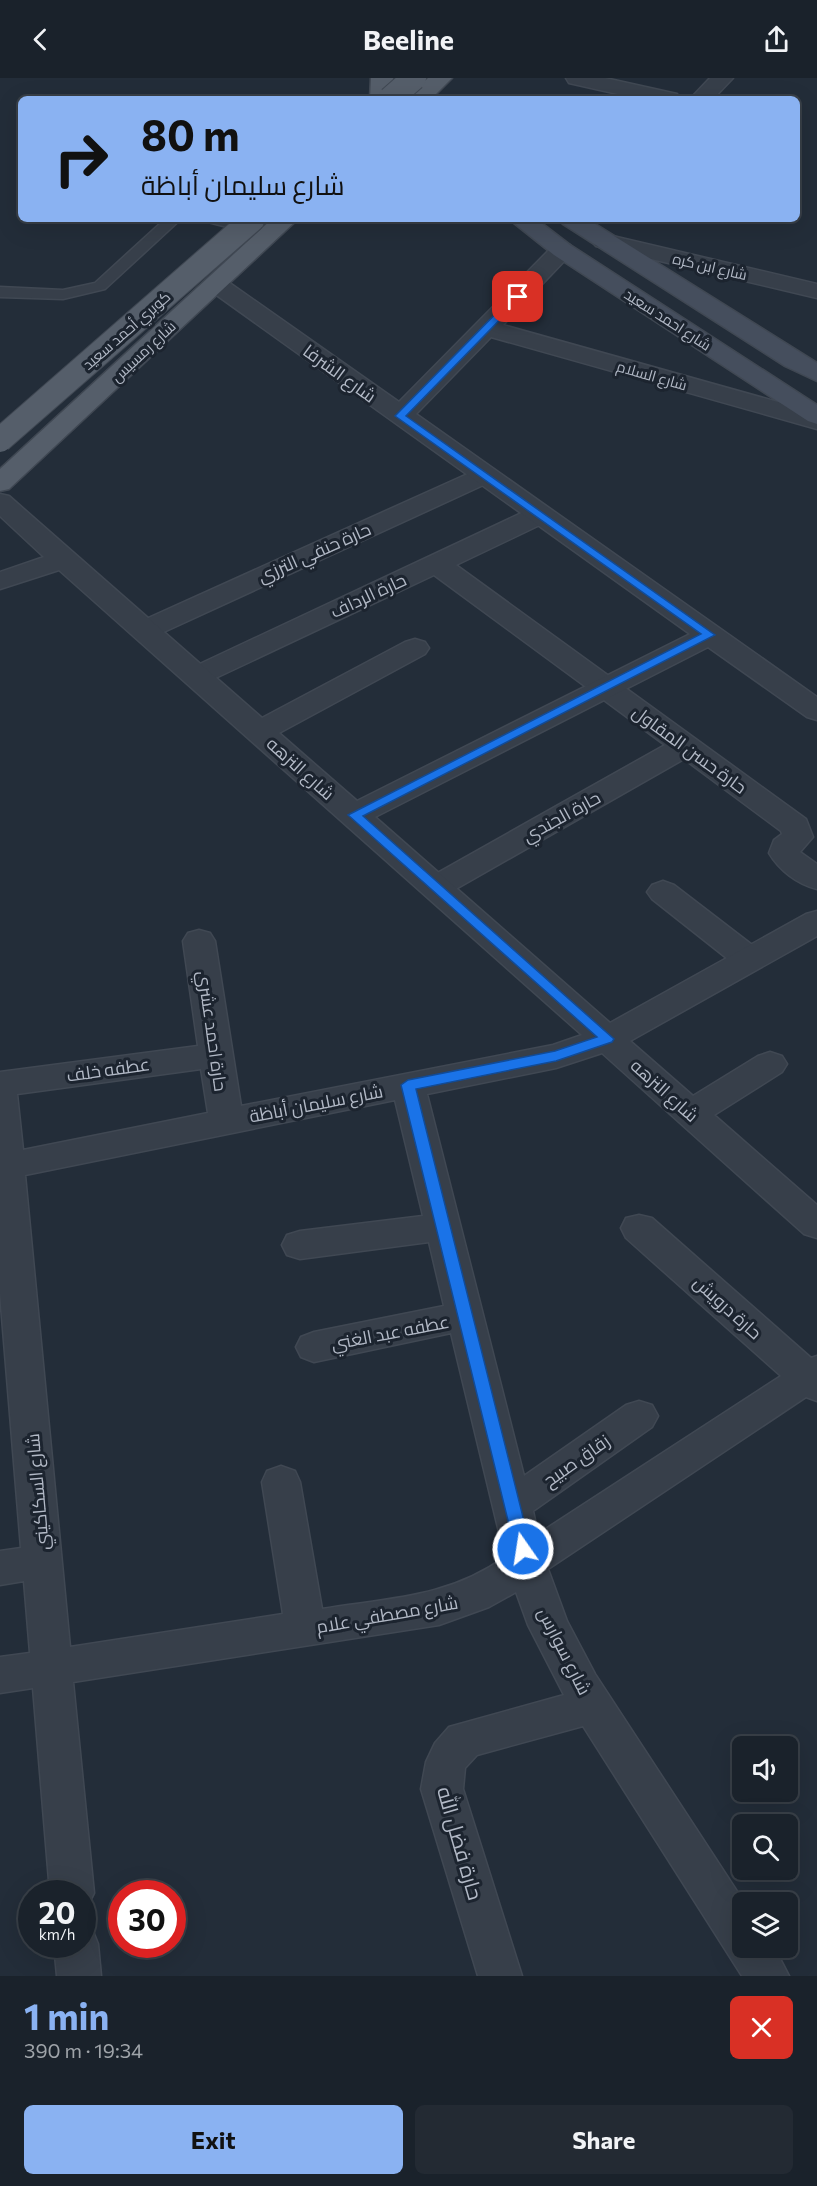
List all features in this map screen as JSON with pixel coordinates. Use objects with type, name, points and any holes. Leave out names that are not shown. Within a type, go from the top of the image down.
[{"type":"main road","points":[[381,96],[382,78]]},
{"type":"main road","points":[[396,78],[414,96]]},
{"type":"main road","points":[[393,96],[414,78]]},
{"type":"main road","points":[[420,96],[441,78]]},
{"type":"main road","name":"شارع احمد سعيد","points":[[525,222],[817,419]]},
{"type":"main road","name":"شارع احمد سعيد","points":[[579,222],[604,241],[817,375]]},
{"type":"main road","name":"شارع رمسيس","points":[[0,483],[216,284],[269,224]]},
{"type":"main road","name":"كوبري أحمد سعيد","points":[[0,440],[269,224]]},
{"type":"street","points":[[577,78],[656,96]]},
{"type":"street","points":[[704,96],[722,78]]},
{"type":"street","name":"شارع ابن كره","points":[[604,241],[817,291]]},
{"type":"street","points":[[400,416],[488,328],[562,249]]},
{"type":"street","name":"شارع الشرفا","points":[[216,284],[817,711]]},
{"type":"street","name":"شارع السلام","points":[[488,328],[817,419]]},
{"type":"street","name":"حارة حنفي الترزي","points":[[145,630],[483,475]]},
{"type":"street","name":"شارع النزهه","points":[[0,502],[63,561],[145,630],[817,1225]]},
{"type":"street","name":"حارة الرداف","points":[[197,676],[539,515]]},
{"type":"street","points":[[0,581],[63,561]]},
{"type":"street","name":"حارة حسن المقاول","points":[[436,563],[795,826],[798,837],[785,846],[784,853],[788,859],[817,879]]},
{"type":"street","points":[[354,815],[709,635]]},
{"type":"street","points":[[259,731],[415,648]]},
{"type":"street","name":"حارة الجندي","points":[[436,887],[686,746]]},
{"type":"street","points":[[663,892],[749,959]]},
{"type":"street","name":"شارع سليمان أباظة","points":[[4,1166],[556,1056],[607,1039],[749,959],[809,936]]},
{"type":"street","name":"حارة احمد عشري","points":[[199,941],[226,1121]]},
{"type":"street","name":"عطفه خلف","points":[[0,1096],[217,1055]]},
{"type":"street","points":[[691,1113],[770,1064]]},
{"type":"street","name":"شارع سوارس","points":[[408,1085],[526,1563],[548,1625],[593,1705],[732,1922]]},
{"type":"street","name":"شارع السكاكيني","points":[[0,1096],[10,1301],[43,1561],[71,1880]]},
{"type":"street","points":[[300,1245],[443,1227]]},
{"type":"street","name":"حارة درويش","points":[[639,1228],[814,1378]]},
{"type":"street","name":"عطفه عبد الغني","points":[[314,1347],[466,1316]]},
{"type":"street","name":"شارع مصطفي علام","points":[[0,1675],[438,1608],[476,1596],[498,1584],[526,1563],[814,1378]]},
{"type":"street","name":"زقاق صبيح","points":[[513,1504],[639,1416]]},
{"type":"street","points":[[280,1482],[305,1628]]},
{"type":"street","points":[[0,1568],[43,1561]]},
{"type":"street","name":"حارة فضل الله","points":[[500,1976],[442,1789],[442,1775],[446,1761],[464,1740],[593,1705]]},
{"type":"street","points":[[77,1958],[79,1976]]},
{"type":"street","points":[[756,1958],[767,1976]]},
{"type":"lane","points":[[0,292],[53,295],[90,290],[100,286],[171,222]]},
{"type":"lane","points":[[247,222],[269,224]]},
{"type":"route","points":[[518,297],[400,416],[709,635],[354,815],[607,1039],[556,1056],[408,1085],[523,1549]]}]
